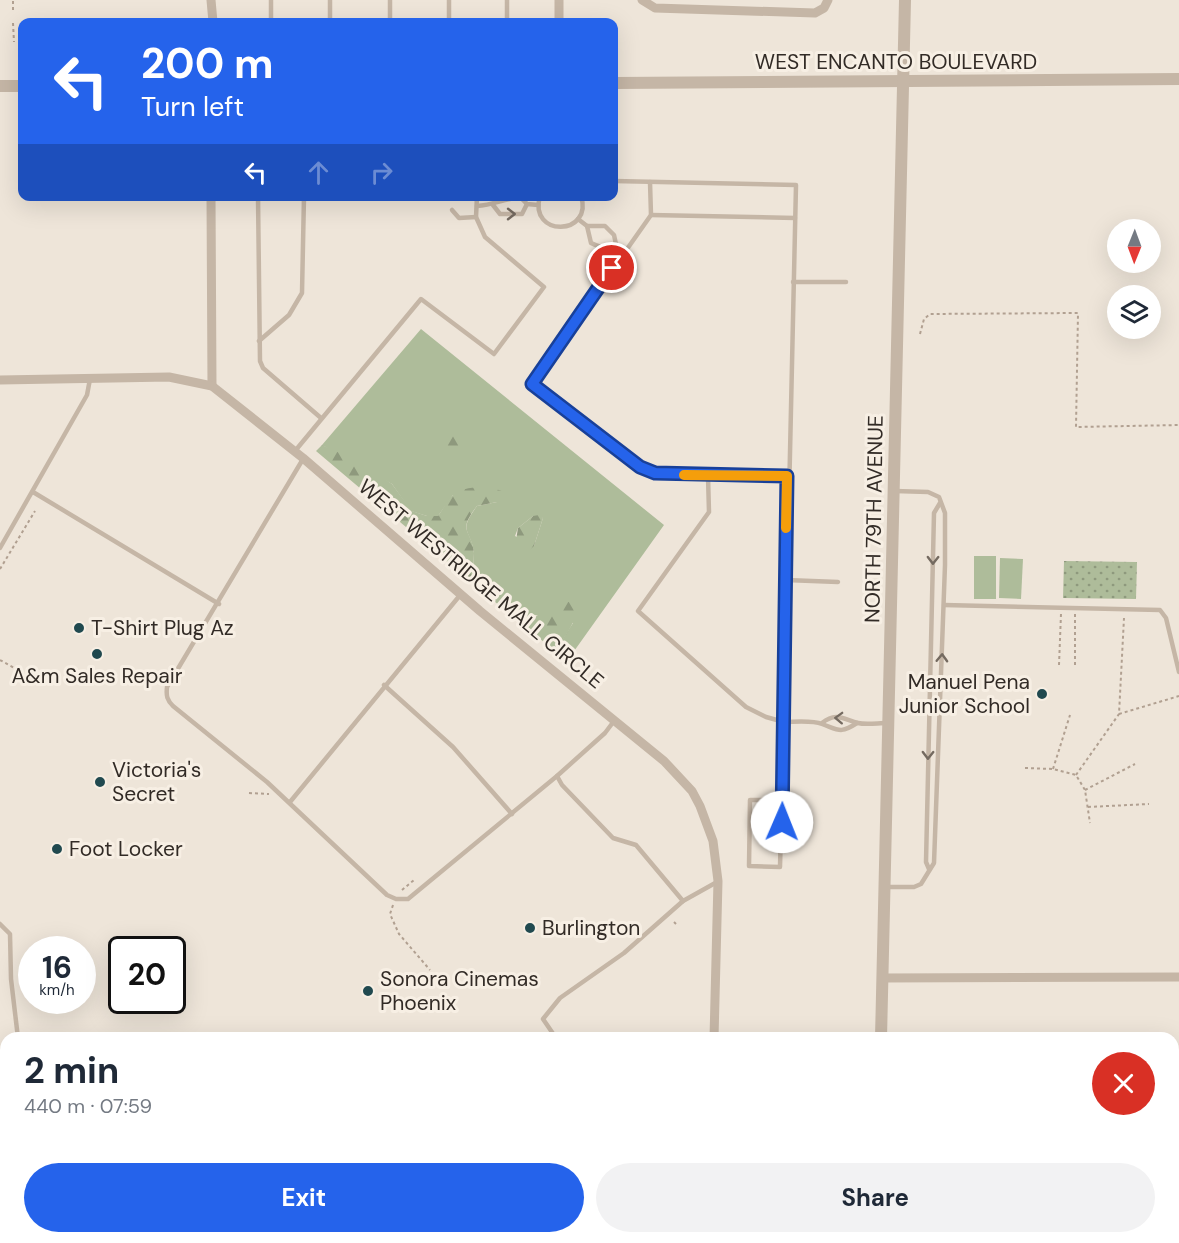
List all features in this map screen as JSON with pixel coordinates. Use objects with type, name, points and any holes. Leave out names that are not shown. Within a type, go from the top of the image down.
[{"type":"street","points":[[211,0],[213,18]]},
{"type":"street","points":[[559,0],[559,18]]},
{"type":"street","name":"NORTH 79TH AVENUE","points":[[881,1032],[905,0]]},
{"type":"street","points":[[643,1],[655,8],[815,13],[826,4]]},
{"type":"street","name":"WEST ENCANTO BOULEVARD","points":[[618,83],[1179,79]]},
{"type":"street","points":[[0,86],[18,86]]},
{"type":"street","points":[[211,201],[212,386]]},
{"type":"street","name":"WEST WESTRIDGE MALL CIRCLE","points":[[0,380],[169,377],[212,386],[295,451],[461,594],[664,761],[692,791],[713,841],[718,881],[714,1032]]},
{"type":"street","points":[[883,978],[1179,977]]},
{"type":"lane","points":[[271,0],[271,18]]},
{"type":"lane","points":[[330,0],[330,18]]},
{"type":"lane","points":[[390,0],[390,18]]},
{"type":"lane","points":[[449,0],[449,18]]},
{"type":"lane","points":[[507,0],[507,18]]},
{"type":"lane","points":[[618,181],[796,185],[787,476],[784,722],[782,800],[780,867],[750,866],[750,800],[782,800]]},
{"type":"lane","points":[[650,182],[651,214],[532,384],[640,467],[668,475],[787,476]]},
{"type":"lane","points":[[258,201],[259,341],[263,368],[321,418]]},
{"type":"lane","points":[[259,341],[289,315],[302,293],[304,201]]},
{"type":"lane","points":[[295,451],[421,299],[494,354],[544,286],[494,246],[478,225],[477,201]]},
{"type":"lane","points":[[477,206],[493,205],[499,201]]},
{"type":"lane","points":[[524,201],[527,204],[538,205]]},
{"type":"lane","points":[[539,201],[542,219],[554,227],[569,226],[578,219],[583,210],[582,201]]},
{"type":"lane","points":[[493,205],[500,214],[522,214],[527,204]]},
{"type":"lane","points":[[452,210],[459,218],[476,217]]},
{"type":"lane","points":[[651,214],[795,218]]},
{"type":"lane","points":[[578,219],[587,226],[605,226],[614,235],[617,249]]},
{"type":"lane","points":[[587,226],[591,243],[604,250],[617,249],[624,254]]},
{"type":"lane","points":[[793,282],[846,282]]},
{"type":"lane","points":[[0,548],[87,395],[90,379]]},
{"type":"lane","points":[[303,458],[219,604],[167,687],[168,701],[290,802],[387,895],[401,900],[408,899],[557,776],[605,734],[615,719]]},
{"type":"lane","points":[[708,476],[709,512],[638,611],[746,707],[766,717],[784,722],[822,723],[831,730],[846,730],[857,723]]},
{"type":"lane","points":[[885,887],[910,887],[921,884],[934,863],[944,604],[945,513],[939,497],[928,492],[895,490]]},
{"type":"lane","points":[[33,492],[219,604]]},
{"type":"lane","points":[[929,869],[926,862],[934,513],[940,503]]},
{"type":"lane","points":[[786,580],[838,582]]},
{"type":"lane","points":[[290,802],[461,594]]},
{"type":"lane","points":[[944,604],[1160,610],[1166,618],[1179,672]]},
{"type":"lane","points":[[384,685],[453,747],[512,814]]},
{"type":"lane","points":[[822,723],[830,717],[847,717],[857,723],[889,723]]},
{"type":"lane","points":[[557,776],[562,785],[613,838],[636,845],[683,901]]},
{"type":"lane","points":[[552,1032],[543,1019],[561,998],[624,954],[683,901],[718,881]]},
{"type":"lane","points":[[0,924],[10,934],[11,979],[17,1032]]},
{"type":"path","points":[[14,0],[14,10]]},
{"type":"path","points":[[13,23],[14,42]]},
{"type":"path","points":[[920,334],[924,319],[930,314],[1078,313],[1076,427],[1179,425]]},
{"type":"path","points":[[0,569],[35,512]]},
{"type":"path","points":[[1059,665],[1061,608]]},
{"type":"path","points":[[1075,608],[1075,665]]},
{"type":"path","points":[[1076,775],[1119,714],[1124,609]]},
{"type":"path","points":[[0,660],[18,670]]},
{"type":"path","points":[[1119,714],[1179,696]]},
{"type":"path","points":[[1053,769],[1070,715]]},
{"type":"path","points":[[1085,790],[1135,764]]},
{"type":"path","points":[[1025,768],[1053,769],[1076,775],[1085,790],[1090,823]]},
{"type":"path","points":[[249,793],[269,795]]},
{"type":"path","points":[[1088,807],[1149,804]]},
{"type":"path","points":[[390,914],[399,934],[430,969]]},
{"type":"green space","points":[[421,329],[664,525],[567,661],[555,651],[573,623],[535,615],[523,625],[471,582],[474,553],[466,526],[477,506],[497,502],[453,495],[438,516],[427,516],[411,511],[392,484],[322,445]],"holes":[[[533,516],[543,518],[534,546],[515,536],[518,528]]]},
{"type":"green space","points":[[454,434],[464,437],[467,447],[464,457],[454,460],[444,457],[441,447],[444,437]]},
{"type":"green space","points":[[322,445],[360,462],[392,484],[412,511],[427,516],[438,516],[452,496],[464,489],[486,488],[506,493],[505,498],[497,502],[477,506],[467,521],[467,531],[474,553],[471,582],[316,451]]},
{"type":"green space","points":[[539,515],[543,518],[534,546],[526,553],[515,547],[518,528],[533,516]]},
{"type":"green space","points":[[974,556],[996,556],[996,599],[974,599]]},
{"type":"green space","points":[[1000,558],[1023,559],[1021,599],[999,598]]},
{"type":"green space","points":[[1064,561],[1137,562],[1136,599],[1063,598]]},
{"type":"green space","points":[[558,602],[576,604],[576,611],[570,629],[555,651],[523,625]]},
{"type":"slow traffic","points":[[684,475],[787,476],[786,528]]},
{"type":"place","name":"T-Shirt Plug Az","points":[[79,628]]},
{"type":"place","name":"A&m Sales Repair","points":[[97,654]]},
{"type":"place","name":"Manuel Pena Junior School","points":[[1042,694]]},
{"type":"place","name":"Victoria's Secret","points":[[100,782]]},
{"type":"place","name":"Foot Locker","points":[[57,849]]},
{"type":"place","name":"Burlington","points":[[530,928]]},
{"type":"place","name":"Sonora Cinemas Phoenix","points":[[368,991]]},
{"type":"route","points":[[612,268],[532,384],[597,436],[640,467],[655,473],[787,476],[782,822]]}]
